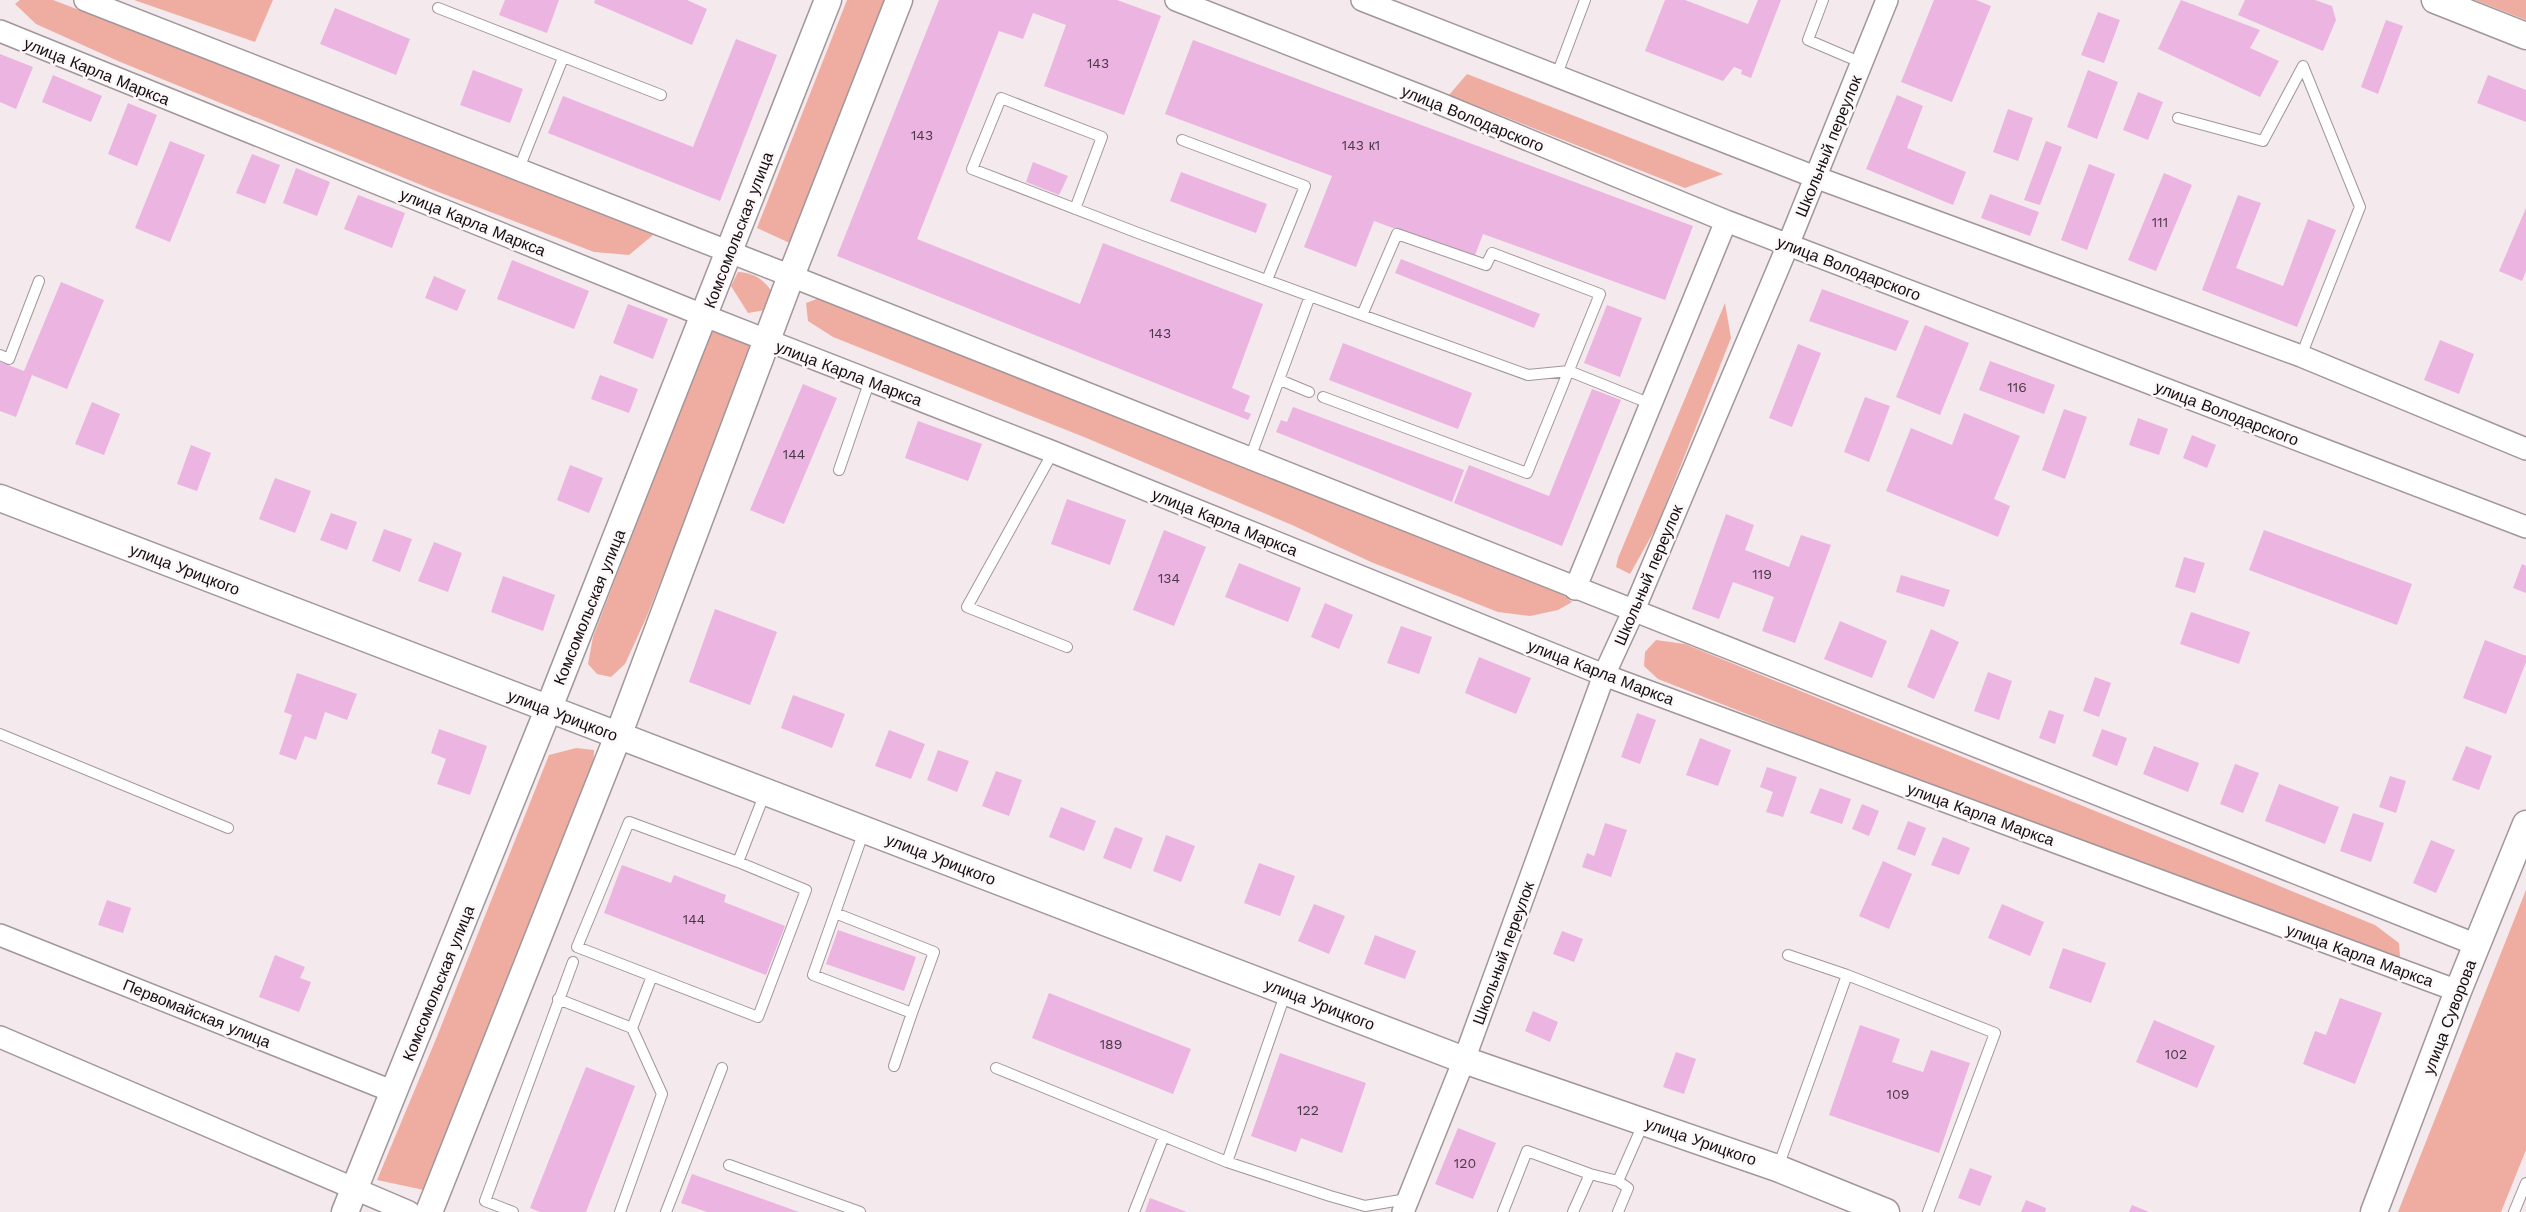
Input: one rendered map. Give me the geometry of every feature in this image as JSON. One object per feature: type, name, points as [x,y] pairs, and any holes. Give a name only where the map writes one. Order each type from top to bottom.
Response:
[{"type":"street","points":[[85,0],[518,171],[791,276],[1575,589],[2477,945]]},
{"type":"street","name":"Комсомольская улица","points":[[350,1201],[548,710],[828,0]]},
{"type":"street","points":[[429,1212],[618,736],[766,341],[899,0]]},
{"type":"street","name":"улица Володарского","points":[[1176,0],[1436,102],[1726,221],[2526,527]]},
{"type":"street","points":[[1362,0],[1815,177],[2301,356],[2526,449]]},
{"type":"street","name":"Школьный переулок","points":[[1406,1205],[1464,1060],[1604,675],[1633,612],[1788,245],[1887,0]]},
{"type":"street","points":[[2435,0],[2526,36]]},
{"type":"street","name":"улица Карла Маркса","points":[[0,31],[766,341],[1054,452],[1604,675],[2458,991]]},
{"type":"street","points":[[1575,589],[1726,221]]},
{"type":"street","name":"улица Урицкого","points":[[0,498],[548,710],[1464,1060],[1777,1168],[1886,1212]]},
{"type":"street","name":"улица Суворова","points":[[2374,1212],[2458,991],[2526,824]]},
{"type":"street","name":"Первомайская улица","points":[[0,935],[394,1092]]},
{"type":"street","points":[[0,1037],[350,1201],[409,1212]]},
{"type":"lane","points":[[1556,77],[1585,0]]},
{"type":"lane","points":[[1823,0],[1808,40],[1862,63]]},
{"type":"lane","points":[[438,8],[661,95]]},
{"type":"lane","points":[[518,171],[563,58]]},
{"type":"lane","points":[[2178,118],[2263,141],[2303,66],[2360,207],[2301,356]]},
{"type":"lane","points":[[1075,209],[1102,137],[1001,98],[972,169],[1075,209],[1266,280],[1528,375],[1569,371],[1651,404]]},
{"type":"lane","points":[[1182,140],[1306,186],[1266,280]]},
{"type":"lane","points":[[1323,397],[1527,474],[1600,294],[1492,253],[1486,266],[1397,234],[1362,315]]},
{"type":"lane","points":[[0,356],[9,359],[39,281]]},
{"type":"lane","points":[[1250,458],[1310,296]]},
{"type":"lane","points":[[840,470],[870,380]]},
{"type":"lane","points":[[1280,380],[1310,392]]},
{"type":"lane","points":[[1054,452],[967,607],[1067,646]]},
{"type":"lane","points":[[0,734],[228,828]]},
{"type":"lane","points":[[738,862],[765,792]]},
{"type":"lane","points":[[629,822],[738,862],[806,890],[758,1018],[577,947],[629,822]]},
{"type":"lane","points":[[864,830],[813,974],[912,1013]]},
{"type":"lane","points":[[835,913],[934,952],[894,1066]]},
{"type":"lane","points":[[1788,955],[1996,1033],[1928,1212]]},
{"type":"lane","points":[[513,1212],[485,1201],[573,962]]},
{"type":"lane","points":[[632,1028],[652,976]]},
{"type":"lane","points":[[1777,1168],[1847,976]]},
{"type":"lane","points":[[1227,1162],[1287,991]]},
{"type":"lane","points":[[558,999],[632,1028],[662,1094],[620,1212]]},
{"type":"lane","points":[[666,1212],[722,1068]]},
{"type":"lane","points":[[996,1068],[1227,1162],[1365,1206],[1406,1205]]},
{"type":"lane","points":[[1618,1181],[1645,1121]]},
{"type":"lane","points":[[1134,1212],[1164,1136]]},
{"type":"lane","points":[[1503,1212],[1527,1151],[1590,1174],[1618,1181],[1628,1188],[1618,1212]]},
{"type":"lane","points":[[729,1164],[860,1212]]},
{"type":"lane","points":[[1573,1212],[1590,1174]]},
{"type":"lane","points":[[2514,1212],[2526,1182]]},
{"type":"shaded area","points":[[20,0],[53,0],[659,230],[629,255],[594,252],[436,191],[118,61],[36,24],[15,4]]},
{"type":"shaded area","points":[[134,0],[273,0],[255,42]]},
{"type":"shaded area","points":[[847,0],[888,0],[794,245],[757,228]]},
{"type":"shaded area","points":[[2475,0],[2526,0],[2526,20]]},
{"type":"shaded area","points":[[1467,74],[1723,174],[1685,188],[1449,95]]},
{"type":"shaded area","points":[[738,272],[759,278],[771,290],[774,295],[765,310],[748,313],[731,286]]},
{"type":"shaded area","points":[[828,295],[1556,589],[1572,602],[1558,610],[1530,616],[1498,612],[1371,562],[1292,525],[1084,437],[833,337],[808,321],[806,303]]},
{"type":"shaded area","points":[[1725,303],[1731,338],[1657,526],[1630,574],[1616,567],[1618,558]]},
{"type":"shaded area","points":[[711,331],[754,346],[647,616],[625,664],[611,677],[597,674],[588,664],[593,637]]},
{"type":"shaded area","points":[[1656,640],[1685,644],[2375,925],[2399,943],[2400,956],[2392,961],[1937,789],[1658,679],[1644,666],[1645,652]]},
{"type":"shaded area","points":[[576,748],[594,750],[593,773],[424,1190],[377,1180],[436,1039],[549,755]]},
{"type":"shaded area","points":[[2526,890],[2526,1150],[2501,1212],[2398,1212]]},
{"type":"building","points":[[505,0],[559,0],[547,33],[499,15]]},
{"type":"building","points":[[595,0],[687,0],[707,9],[692,45],[594,3]]},
{"type":"building","points":[[939,0],[1117,0],[1161,16],[1124,115],[1044,86],[1066,25],[1033,13],[1023,39],[999,31],[917,239],[1080,304],[1103,243],[1263,304],[1232,388],[1250,396],[1244,411],[1251,414],[1248,420],[837,256]]},
{"type":"building","points":[[1665,0],[1685,0],[1748,24],[1758,0],[1781,0],[1751,78],[1741,74],[1742,70],[1734,67],[1723,81],[1645,51]]},
{"type":"building","points":[[1934,0],[1976,0],[1991,6],[1952,102],[1901,82]]},
{"type":"building","points":[[2181,0],[2260,30],[2250,48],[2279,61],[2260,97],[2158,49]]},
{"type":"building","points":[[2245,0],[2315,0],[2332,6],[2336,20],[2323,51],[2238,15]]},
{"type":"building","points":[[335,8],[410,39],[396,75],[320,44]]},
{"type":"building","points":[[2098,12],[2120,20],[2104,63],[2081,55]]},
{"type":"building","points":[[2386,20],[2403,26],[2378,94],[2361,87]]},
{"type":"building","points":[[736,39],[777,55],[720,201],[548,133],[563,96],[693,147]]},
{"type":"building","points":[[1193,40],[1693,226],[1665,300],[1483,234],[1474,258],[1374,221],[1356,267],[1304,247],[1332,176],[1165,114]]},
{"type":"building","points":[[0,54],[33,67],[16,109],[0,102]]},
{"type":"building","points":[[473,70],[523,89],[510,123],[460,105]]},
{"type":"building","points":[[2088,70],[2118,82],[2097,139],[2067,127]]},
{"type":"building","points":[[53,75],[102,96],[91,122],[42,102]]},
{"type":"building","points":[[2488,75],[2526,90],[2526,122],[2477,103]]},
{"type":"building","points":[[2138,92],[2163,102],[2148,140],[2123,130]]},
{"type":"building","points":[[1897,95],[1923,106],[1907,148],[1966,172],[1953,205],[1866,169]]},
{"type":"building","points":[[128,103],[157,115],[137,166],[108,154]]},
{"type":"building","points":[[2008,109],[2033,118],[2018,161],[1993,152]]},
{"type":"building","points":[[170,141],[205,155],[170,242],[135,228]]},
{"type":"building","points":[[2046,141],[2062,147],[2040,205],[2024,200]]},
{"type":"building","points":[[252,154],[280,165],[265,204],[236,193]]},
{"type":"building","points":[[1033,162],[1068,176],[1059,195],[1026,182]]},
{"type":"building","points":[[2089,164],[2115,174],[2087,250],[2061,240]]},
{"type":"building","points":[[296,168],[330,182],[317,216],[283,203]]},
{"type":"building","points":[[1181,172],[1267,204],[1256,233],[1170,201]]},
{"type":"building","points":[[2164,173],[2192,185],[2156,271],[2128,260]]},
{"type":"building","points":[[1990,194],[2039,212],[2030,236],[1981,218]]},
{"type":"building","points":[[358,195],[405,213],[392,248],[344,229]]},
{"type":"building","points":[[2238,195],[2261,203],[2236,268],[2283,286],[2308,219],[2336,230],[2297,327],[2202,290]]},
{"type":"building","points":[[2526,208],[2526,271],[2522,281],[2499,271]]},
{"type":"building","points":[[1401,259],[1540,314],[1534,328],[1395,273]]},
{"type":"building","points":[[512,260],[589,291],[574,329],[497,299]]},
{"type":"building","points":[[434,276],[466,290],[457,311],[425,298]]},
{"type":"building","points":[[61,282],[104,300],[67,389],[32,375],[16,417],[0,411],[0,362],[24,371]]},
{"type":"building","points":[[1822,289],[1909,321],[1896,351],[1809,321]]},
{"type":"building","points":[[628,304],[668,319],[653,359],[613,343]]},
{"type":"building","points":[[1607,305],[1642,318],[1620,377],[1584,363]]},
{"type":"building","points":[[1925,325],[1969,343],[1940,415],[1896,397]]},
{"type":"building","points":[[2440,340],[2474,354],[2459,394],[2424,380]]},
{"type":"building","points":[[1343,343],[1472,393],[1458,429],[1329,380]]},
{"type":"building","points":[[1798,344],[1821,353],[1792,427],[1769,418]]},
{"type":"building","points":[[1990,361],[2055,385],[2044,414],[1979,390]]},
{"type":"building","points":[[600,375],[638,389],[629,413],[591,399]]},
{"type":"building","points":[[803,384],[837,398],[784,524],[750,510]]},
{"type":"building","points":[[1592,389],[1621,400],[1562,546],[1454,503],[1469,465],[1549,496]]},
{"type":"building","points":[[1865,397],[1890,406],[1869,462],[1844,452]]},
{"type":"building","points":[[92,402],[120,414],[104,455],[75,444]]},
{"type":"building","points":[[1293,407],[1464,470],[1452,502],[1276,432],[1281,420],[1287,422]]},
{"type":"building","points":[[2064,409],[2087,417],[2065,479],[2042,470]]},
{"type":"building","points":[[1964,413],[2020,436],[1994,499],[2010,506],[1998,537],[1886,491],[1911,428],[1952,445]]},
{"type":"building","points":[[2138,418],[2168,429],[2159,455],[2129,445]]},
{"type":"building","points":[[918,421],[982,444],[968,481],[905,458]]},
{"type":"building","points":[[2192,435],[2216,445],[2207,468],[2183,458]]},
{"type":"building","points":[[191,445],[211,453],[197,491],[177,484]]},
{"type":"building","points":[[570,465],[603,478],[589,513],[557,500]]},
{"type":"building","points":[[275,478],[311,491],[295,533],[259,519]]},
{"type":"building","points":[[1067,499],[1126,520],[1110,565],[1051,544]]},
{"type":"building","points":[[331,513],[357,522],[347,550],[320,540]]},
{"type":"building","points":[[1726,514],[1754,525],[1745,550],[1789,567],[1801,535],[1831,545],[1795,643],[1762,631],[1774,597],[1733,582],[1719,619],[1692,609]]},
{"type":"building","points":[[384,529],[412,539],[400,572],[372,561]]},
{"type":"building","points":[[1164,530],[1206,547],[1174,626],[1133,610]]},
{"type":"building","points":[[2264,530],[2412,584],[2397,625],[2249,570]]},
{"type":"building","points":[[434,542],[462,553],[448,592],[418,581]]},
{"type":"building","points":[[2184,557],[2205,563],[2195,593],[2175,587]]},
{"type":"building","points":[[1239,563],[1301,588],[1288,622],[1225,597]]},
{"type":"building","points":[[2522,564],[2526,566],[2526,593],[2513,588]]},
{"type":"building","points":[[1901,575],[1950,590],[1944,607],[1896,592]]},
{"type":"building","points":[[503,576],[555,595],[543,631],[491,612]]},
{"type":"building","points":[[1325,603],[1353,615],[1339,649],[1311,637]]},
{"type":"building","points":[[715,609],[777,632],[750,705],[689,682]]},
{"type":"building","points":[[2191,612],[2250,632],[2239,664],[2180,644]]},
{"type":"building","points":[[1840,621],[1887,641],[1872,678],[1824,659]]},
{"type":"building","points":[[1401,626],[1432,637],[1419,674],[1387,663]]},
{"type":"building","points":[[1931,629],[1959,642],[1934,699],[1907,687]]},
{"type":"building","points":[[2485,640],[2526,656],[2526,662],[2506,714],[2463,698]]},
{"type":"building","points":[[1479,657],[1531,678],[1516,714],[1465,693]]},
{"type":"building","points":[[1988,672],[2012,681],[1999,720],[1974,711]]},
{"type":"building","points":[[297,673],[357,694],[347,720],[325,712],[316,740],[305,736],[296,760],[279,754],[292,715],[284,712]]},
{"type":"building","points":[[2095,677],[2111,683],[2099,717],[2083,711]]},
{"type":"building","points":[[793,695],[845,714],[832,748],[781,728]]},
{"type":"building","points":[[2049,710],[2064,715],[2055,744],[2039,738]]},
{"type":"building","points":[[1637,713],[1656,720],[1640,764],[1621,757]]},
{"type":"building","points":[[439,729],[487,746],[470,795],[437,784],[446,759],[431,753]]},
{"type":"building","points":[[2102,729],[2127,738],[2117,766],[2092,756]]},
{"type":"building","points":[[889,730],[925,744],[911,779],[875,766]]},
{"type":"building","points":[[1700,738],[1731,750],[1718,786],[1686,775]]},
{"type":"building","points":[[2154,746],[2199,763],[2188,792],[2143,774]]},
{"type":"building","points":[[2466,746],[2492,756],[2479,790],[2452,780]]},
{"type":"building","points":[[938,750],[969,761],[957,792],[927,780]]},
{"type":"building","points":[[2235,764],[2259,773],[2243,813],[2220,804]]},
{"type":"building","points":[[1767,767],[1797,777],[1783,817],[1766,812],[1773,792],[1760,787]]},
{"type":"building","points":[[996,771],[1022,780],[1009,816],[982,806]]},
{"type":"building","points":[[2390,776],[2406,781],[2396,813],[2379,807]]},
{"type":"building","points":[[2279,784],[2339,807],[2325,844],[2265,821]]},
{"type":"building","points":[[1820,788],[1851,799],[1842,824],[1810,813]]},
{"type":"building","points":[[1862,804],[1879,811],[1869,836],[1852,829]]},
{"type":"building","points":[[1061,807],[1096,821],[1084,851],[1049,837]]},
{"type":"building","points":[[2353,813],[2384,823],[2371,862],[2340,851]]},
{"type":"building","points":[[1908,821],[1926,828],[1915,856],[1897,849]]},
{"type":"building","points":[[1605,823],[1627,830],[1611,877],[1582,867],[1587,853],[1594,856]]},
{"type":"building","points":[[1115,827],[1143,838],[1131,869],[1103,858]]},
{"type":"building","points":[[1166,835],[1195,846],[1181,882],[1153,871]]},
{"type":"building","points":[[1943,837],[1970,848],[1959,875],[1931,865]]},
{"type":"building","points":[[2431,840],[2455,850],[2436,893],[2413,883]]},
{"type":"building","points":[[1883,861],[1912,874],[1889,929],[1859,916]]},
{"type":"building","points":[[1259,863],[1295,876],[1280,916],[1244,903]]},
{"type":"building","points":[[622,865],[671,883],[674,875],[726,895],[724,902],[785,926],[766,975],[604,913]]},
{"type":"building","points":[[107,900],[131,908],[123,933],[98,925]]},
{"type":"building","points":[[1314,904],[1345,916],[1329,954],[1298,941]]},
{"type":"building","points":[[2002,904],[2044,922],[2030,956],[1988,938]]},
{"type":"building","points":[[838,930],[916,957],[904,991],[826,964]]},
{"type":"building","points":[[1562,931],[1583,939],[1574,962],[1553,954]]},
{"type":"building","points":[[1375,935],[1416,951],[1405,979],[1364,964]]},
{"type":"building","points":[[2063,948],[2106,963],[2091,1003],[2049,988]]},
{"type":"building","points":[[275,955],[305,967],[300,978],[311,982],[299,1012],[259,997]]},
{"type":"building","points":[[1049,993],[1191,1049],[1173,1094],[1032,1038]]},
{"type":"building","points":[[2340,998],[2382,1013],[2355,1084],[2303,1064],[2315,1031],[2326,1035]]},
{"type":"building","points":[[1533,1011],[1558,1022],[1550,1042],[1525,1031]]},
{"type":"building","points":[[2154,1020],[2215,1046],[2197,1088],[2136,1062]]},
{"type":"building","points":[[1860,1025],[1900,1039],[1892,1062],[1923,1072],[1931,1050],[1970,1063],[1939,1153],[1829,1115]]},
{"type":"building","points":[[1676,1052],[1696,1059],[1684,1094],[1663,1087]]},
{"type":"building","points":[[1280,1053],[1366,1083],[1342,1153],[1301,1138],[1296,1152],[1251,1136]]},
{"type":"building","points":[[586,1067],[635,1086],[586,1212],[540,1212],[530,1208]]},
{"type":"building","points":[[1458,1128],[1496,1143],[1473,1199],[1435,1184]]},
{"type":"building","points":[[1970,1168],[1992,1176],[1980,1206],[1958,1198]]},
{"type":"building","points":[[692,1174],[799,1212],[707,1212],[681,1203]]},
{"type":"building","points":[[1150,1198],[1187,1212],[1145,1212]]},
{"type":"building","points":[[2026,1200],[2046,1208],[2045,1212],[2021,1212]]},
{"type":"building","points":[[2132,1205],[2149,1212],[2129,1212]]}]
